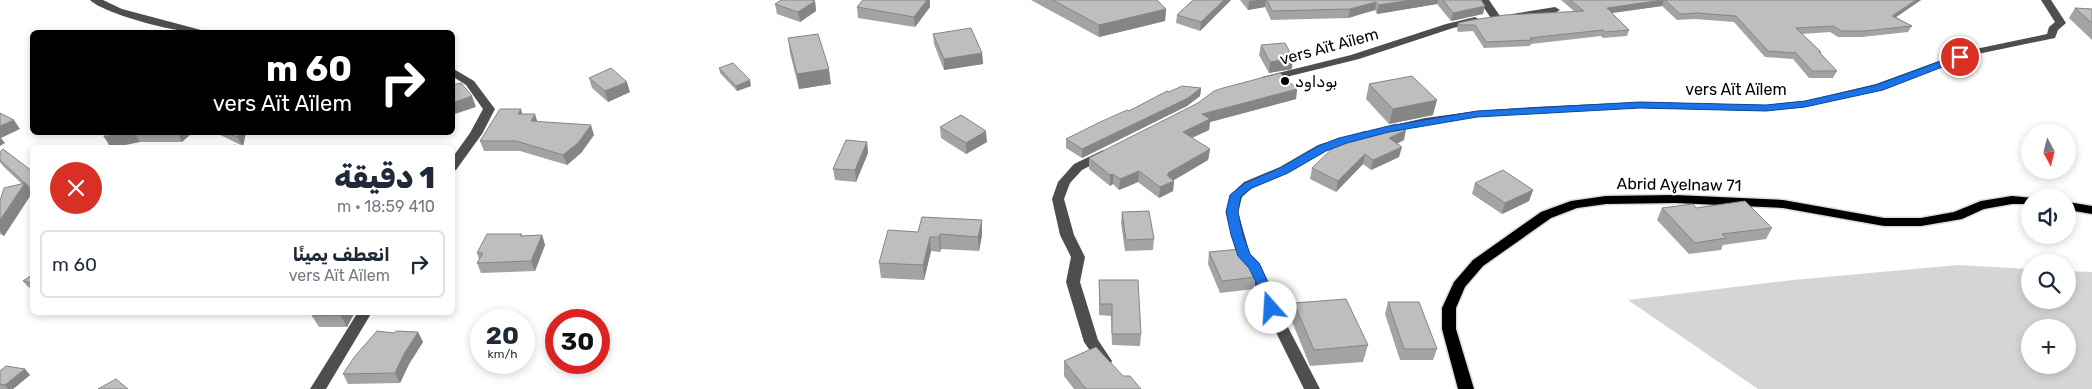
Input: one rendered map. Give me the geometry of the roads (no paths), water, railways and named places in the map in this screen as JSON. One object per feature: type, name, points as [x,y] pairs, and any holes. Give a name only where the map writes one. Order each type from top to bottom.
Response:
[{"type":"main road","name":"Abrid Aɣelnaw 71","points":[[1466,389],[1449,329],[1449,308],[1460,285],[1478,263],[1546,215],[1575,204],[1606,200],[1675,199],[1783,204],[1884,222],[1921,222],[1957,216],[1981,205],[2021,200]]},
{"type":"main road","points":[[2076,207],[2092,210]]},
{"type":"street","points":[[95,0],[118,11],[189,30]]},
{"type":"street","points":[[1484,0],[1496,18]]},
{"type":"street","name":"vers Aït Aïlem","points":[[1312,389],[1271,308],[1254,266],[1244,256],[1237,235],[1232,212],[1236,195],[1248,185],[1284,170],[1322,148],[1343,140],[1425,121],[1524,110],[1640,105],[1766,108],[1805,104],[1842,97],[1912,76],[1948,60],[1970,53],[2051,36],[2053,29],[2061,23],[2046,0]]},
{"type":"street","name":"vers Aït Aïlem","points":[[1252,82],[1301,72],[1383,49],[1470,21],[1555,10]]},
{"type":"street","points":[[455,73],[470,83],[488,109],[476,134],[455,163]]},
{"type":"street","points":[[1112,148],[1078,167],[1064,182],[1058,199],[1067,235],[1078,257],[1074,282],[1092,342],[1112,369]]},
{"type":"street","points":[[318,389],[363,315]]},
{"type":"place","name":"بوداود","points":[[1285,81]]}]
